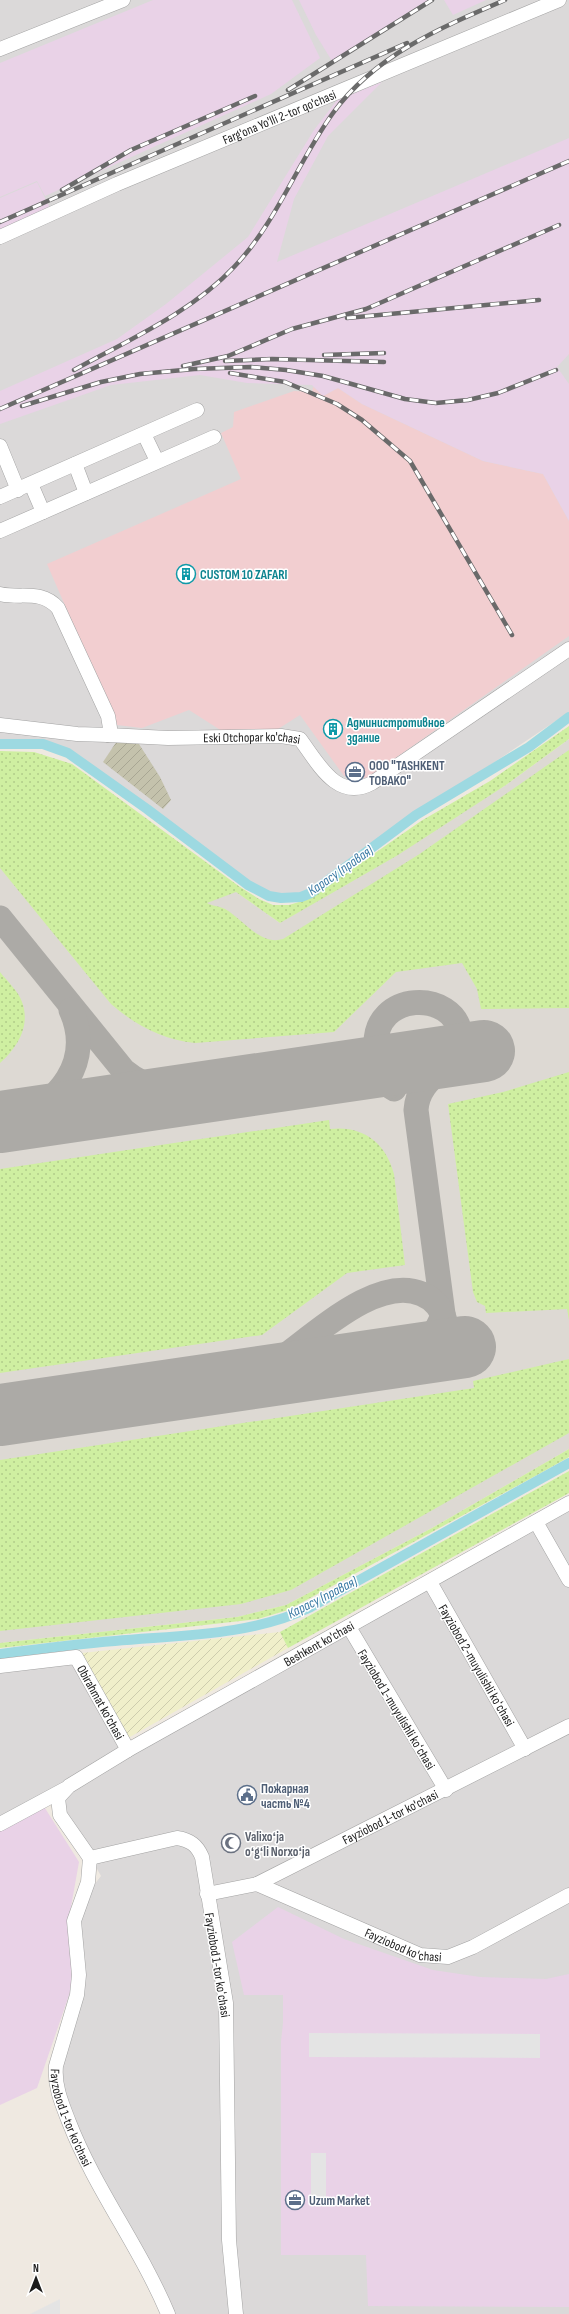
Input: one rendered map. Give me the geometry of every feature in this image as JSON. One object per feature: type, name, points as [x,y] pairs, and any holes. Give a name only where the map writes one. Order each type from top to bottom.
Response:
[{"type":"street","points":[[0,49],[123,0]]},
{"type":"street","name":"Farg'ona Yo'lli 2-tor qo'chasi","points":[[0,238],[124,181],[559,0]]},
{"type":"street","points":[[0,497],[197,410]]},
{"type":"street","points":[[144,434],[157,461]]},
{"type":"street","points":[[0,531],[214,436]]},
{"type":"street","points":[[0,446],[18,490]]},
{"type":"street","points":[[75,464],[86,493]]},
{"type":"street","points":[[31,484],[43,512]]},
{"type":"street","points":[[0,594],[38,595],[50,601],[58,608],[108,716],[110,728],[108,735]]},
{"type":"street","name":"Eski Otchopar ko'chasi","points":[[0,725],[77,734],[168,738],[282,736],[300,739],[334,782],[346,788],[359,788],[372,784],[569,649]]},
{"type":"street","name":"Beshkent ko'chasi","points":[[0,1824],[69,1787],[128,1750],[569,1503]]},
{"type":"street","points":[[536,1522],[569,1580]]},
{"type":"street","name":"Fayziobod 2-muyulishli koʻchasi","points":[[430,1582],[525,1749]]},
{"type":"street","name":"Fayziobod 1-muyulishli koʻchasi","points":[[349,1627],[446,1790]]},
{"type":"street","name":"Obirahmat ko'chasi","points":[[0,1666],[76,1657],[128,1750]]},
{"type":"street","name":"Fayziobod 1-tor ko'chasi","points":[[207,1894],[257,1884],[446,1790],[569,1726]]},
{"type":"street","name":"Beshkent ko'chasi","points":[[60,1815],[58,1798],[69,1787]]},
{"type":"street","points":[[42,1801],[51,1804],[90,1858]]},
{"type":"street","name":"Fayziobod 1-tor koʻchasi","points":[[90,1858],[172,1838],[187,1840],[195,1845],[202,1857],[226,2003],[229,2240],[236,2314]]},
{"type":"street","name":"Fayzobod 1-tor ko'chasi","points":[[90,1858],[88,1882],[74,1921],[78,1985],[58,2058],[56,2080],[64,2108],[88,2165],[144,2265],[168,2314]]},
{"type":"street","name":"Fayziobod ko'chasi","points":[[257,1884],[420,1955],[448,1957],[473,1947],[569,1895]]},
{"type":"shaded area","points":[[0,0],[569,0],[569,149],[0,402]]},
{"type":"shaded area","points":[[153,0],[292,0],[320,58],[271,94],[45,196],[37,181],[0,197],[0,63]]},
{"type":"shaded area","points":[[299,0],[428,0],[332,61],[316,35]]},
{"type":"shaded area","points":[[444,0],[486,0],[453,15]]},
{"type":"shaded area","points":[[382,82],[328,136],[294,199],[277,262],[569,138],[569,354],[557,367],[569,384],[569,521],[543,474],[483,461],[362,404],[338,388],[323,396],[312,385],[247,383],[200,375],[111,385],[0,424],[0,391],[117,339],[166,304],[248,237],[314,130],[337,100]]},
{"type":"shaded area","points":[[569,172],[569,712],[416,815],[311,893],[292,898],[269,896],[248,885],[147,809],[68,753],[43,744],[0,744],[0,416]]},
{"type":"shaded area","points":[[37,182],[50,208],[0,230],[0,198]]},
{"type":"shaded area","points":[[313,387],[325,395],[338,388],[362,404],[483,461],[543,474],[569,521],[569,636],[367,778],[344,776],[300,715],[278,729],[225,733],[189,710],[142,728],[117,725],[47,564],[241,479],[221,433],[233,427],[234,412],[294,391],[312,392]]},
{"type":"shaded area","points":[[569,739],[569,1449],[432,1528],[286,1605],[237,1617],[0,1643],[0,767],[85,784],[280,923],[506,785]]},
{"type":"shaded area","points":[[117,741],[139,744],[160,777],[171,800],[163,809],[103,762]]},
{"type":"shaded area","points":[[569,1503],[569,2314],[168,2314],[57,2088],[70,2018],[79,1904],[101,1876],[58,1799],[0,1828],[0,1666],[76,1657],[128,1750]]},
{"type":"shaded area","points":[[38,1797],[79,1862],[69,1918],[76,1975],[37,2088],[0,2105],[0,1819]]},
{"type":"shaded area","points":[[278,1907],[344,1939],[433,1970],[480,1977],[546,1979],[569,1974],[569,2307],[368,2306],[366,2255],[281,2255],[281,2041],[283,2023],[283,1995],[244,1995],[232,1942]]},
{"type":"shaded area","points":[[309,2033],[540,2034],[540,2058],[309,2057]]},
{"type":"shaded area","points":[[311,2153],[326,2153],[326,2204],[311,2204]]},
{"type":"shaded area","points":[[60,2299],[60,2314],[30,2314]]},
{"type":"green space","points":[[569,726],[569,739],[506,785],[398,855],[280,923],[236,892],[207,903],[232,913],[252,930],[267,939],[283,939],[418,855],[569,750],[569,1008],[481,1009],[477,989],[462,963],[396,972],[334,1032],[195,1043],[172,1039],[140,1025],[120,1012],[111,1004],[0,868],[0,751],[34,752],[72,764],[240,887],[259,899],[273,905],[289,905],[309,899],[421,821],[490,781]]},
{"type":"green space","points":[[0,972],[16,990],[22,1002],[25,1020],[21,1036],[17,1043],[12,1051],[0,1063]]},
{"type":"green space","points":[[569,1072],[569,1320],[567,1309],[486,1313],[485,1306],[477,1302],[473,1292],[448,1104],[503,1092]]},
{"type":"green space","points":[[329,1120],[330,1129],[353,1130],[363,1133],[379,1145],[385,1153],[394,1174],[405,1265],[347,1273],[262,1335],[0,1373],[0,1169]]},
{"type":"green space","points":[[569,1359],[569,1433],[291,1590],[241,1604],[0,1631],[0,1460],[474,1388],[473,1381]]},
{"type":"green space","points":[[569,1449],[569,1457],[288,1610],[258,1619],[0,1648],[0,1643],[237,1617],[286,1605],[432,1528]]},
{"type":"green space","points":[[569,1471],[569,1493],[288,1648],[280,1632]]},
{"type":"green space","points":[[280,1632],[288,1648],[128,1738],[82,1653]]},
{"type":"waterway","name":"Карасу (правая)","points":[[0,744],[43,744],[68,753],[147,809],[248,885],[269,896],[281,898],[301,897],[311,893],[416,815],[529,747],[569,717]]},
{"type":"waterway","name":"Карасу (правая)","points":[[0,1654],[43,1648],[215,1633],[264,1624],[288,1617],[311,1607],[569,1463]]},
{"type":"taxiway","points":[[0,918],[124,1071],[151,1087],[181,1092],[203,1092]]},
{"type":"taxiway","points":[[390,1086],[380,1067],[376,1047],[379,1028],[387,1015],[400,1006],[415,1003],[430,1004],[444,1009],[455,1020],[460,1034],[459,1045],[455,1054],[424,1087],[419,1097],[416,1110],[443,1314],[437,1328],[428,1340],[418,1349],[405,1356]]},
{"type":"taxiway","points":[[11,1120],[44,1104],[68,1079],[75,1064],[78,1047],[77,1029],[71,1010]]},
{"type":"taxiway","points":[[329,1074],[347,1073],[363,1075],[379,1080],[394,1089]]},
{"type":"taxiway","points":[[240,1380],[250,1378],[258,1374],[277,1362],[338,1317],[360,1303],[381,1294],[402,1290],[422,1294],[437,1305],[442,1312],[445,1321]]},
{"type":"taxiway","points":[[371,1361],[405,1369],[423,1366]]},
{"type":"runway","points":[[0,1122],[484,1051]]},
{"type":"runway","points":[[0,1415],[465,1347]]},
{"type":"railway","points":[[288,90],[432,0]]},
{"type":"railway","points":[[74,370],[179,312],[217,283],[234,267],[263,231],[308,152],[333,113],[350,93],[369,75],[389,59],[434,32],[505,0]]},
{"type":"railway","points":[[0,222],[407,43]]},
{"type":"railway","points":[[62,190],[131,150],[255,96]]},
{"type":"railway","points":[[0,409],[569,161]]},
{"type":"railway","points":[[183,366],[228,356],[292,329],[366,309],[559,225]]},
{"type":"railway","points":[[347,318],[539,300]]},
{"type":"railway","points":[[324,355],[384,353]]},
{"type":"railway","points":[[225,361],[272,359],[384,362]]},
{"type":"railway","points":[[22,406],[101,382],[140,374],[194,369],[251,367],[286,370],[323,376],[405,399],[436,403],[468,400],[498,393],[556,370]]},
{"type":"railway","points":[[230,373],[285,382],[337,404],[362,420],[410,461],[512,635]]},
{"type":"place","name":"CUSTOM 10 ZAFARI","points":[[186,574]]},
{"type":"place","name":"Администротивное здание","points":[[333,729]]},
{"type":"place","name":"OOO \"TASHKENT TOBAKO\"","points":[[355,772]]},
{"type":"place","name":"Пожарная часть №4","points":[[247,1795]]},
{"type":"place","name":"Valixoʻja oʻgʻli Norxoʻja","points":[[231,1843]]},
{"type":"place","name":"Uzum Market","points":[[295,2200]]}]
